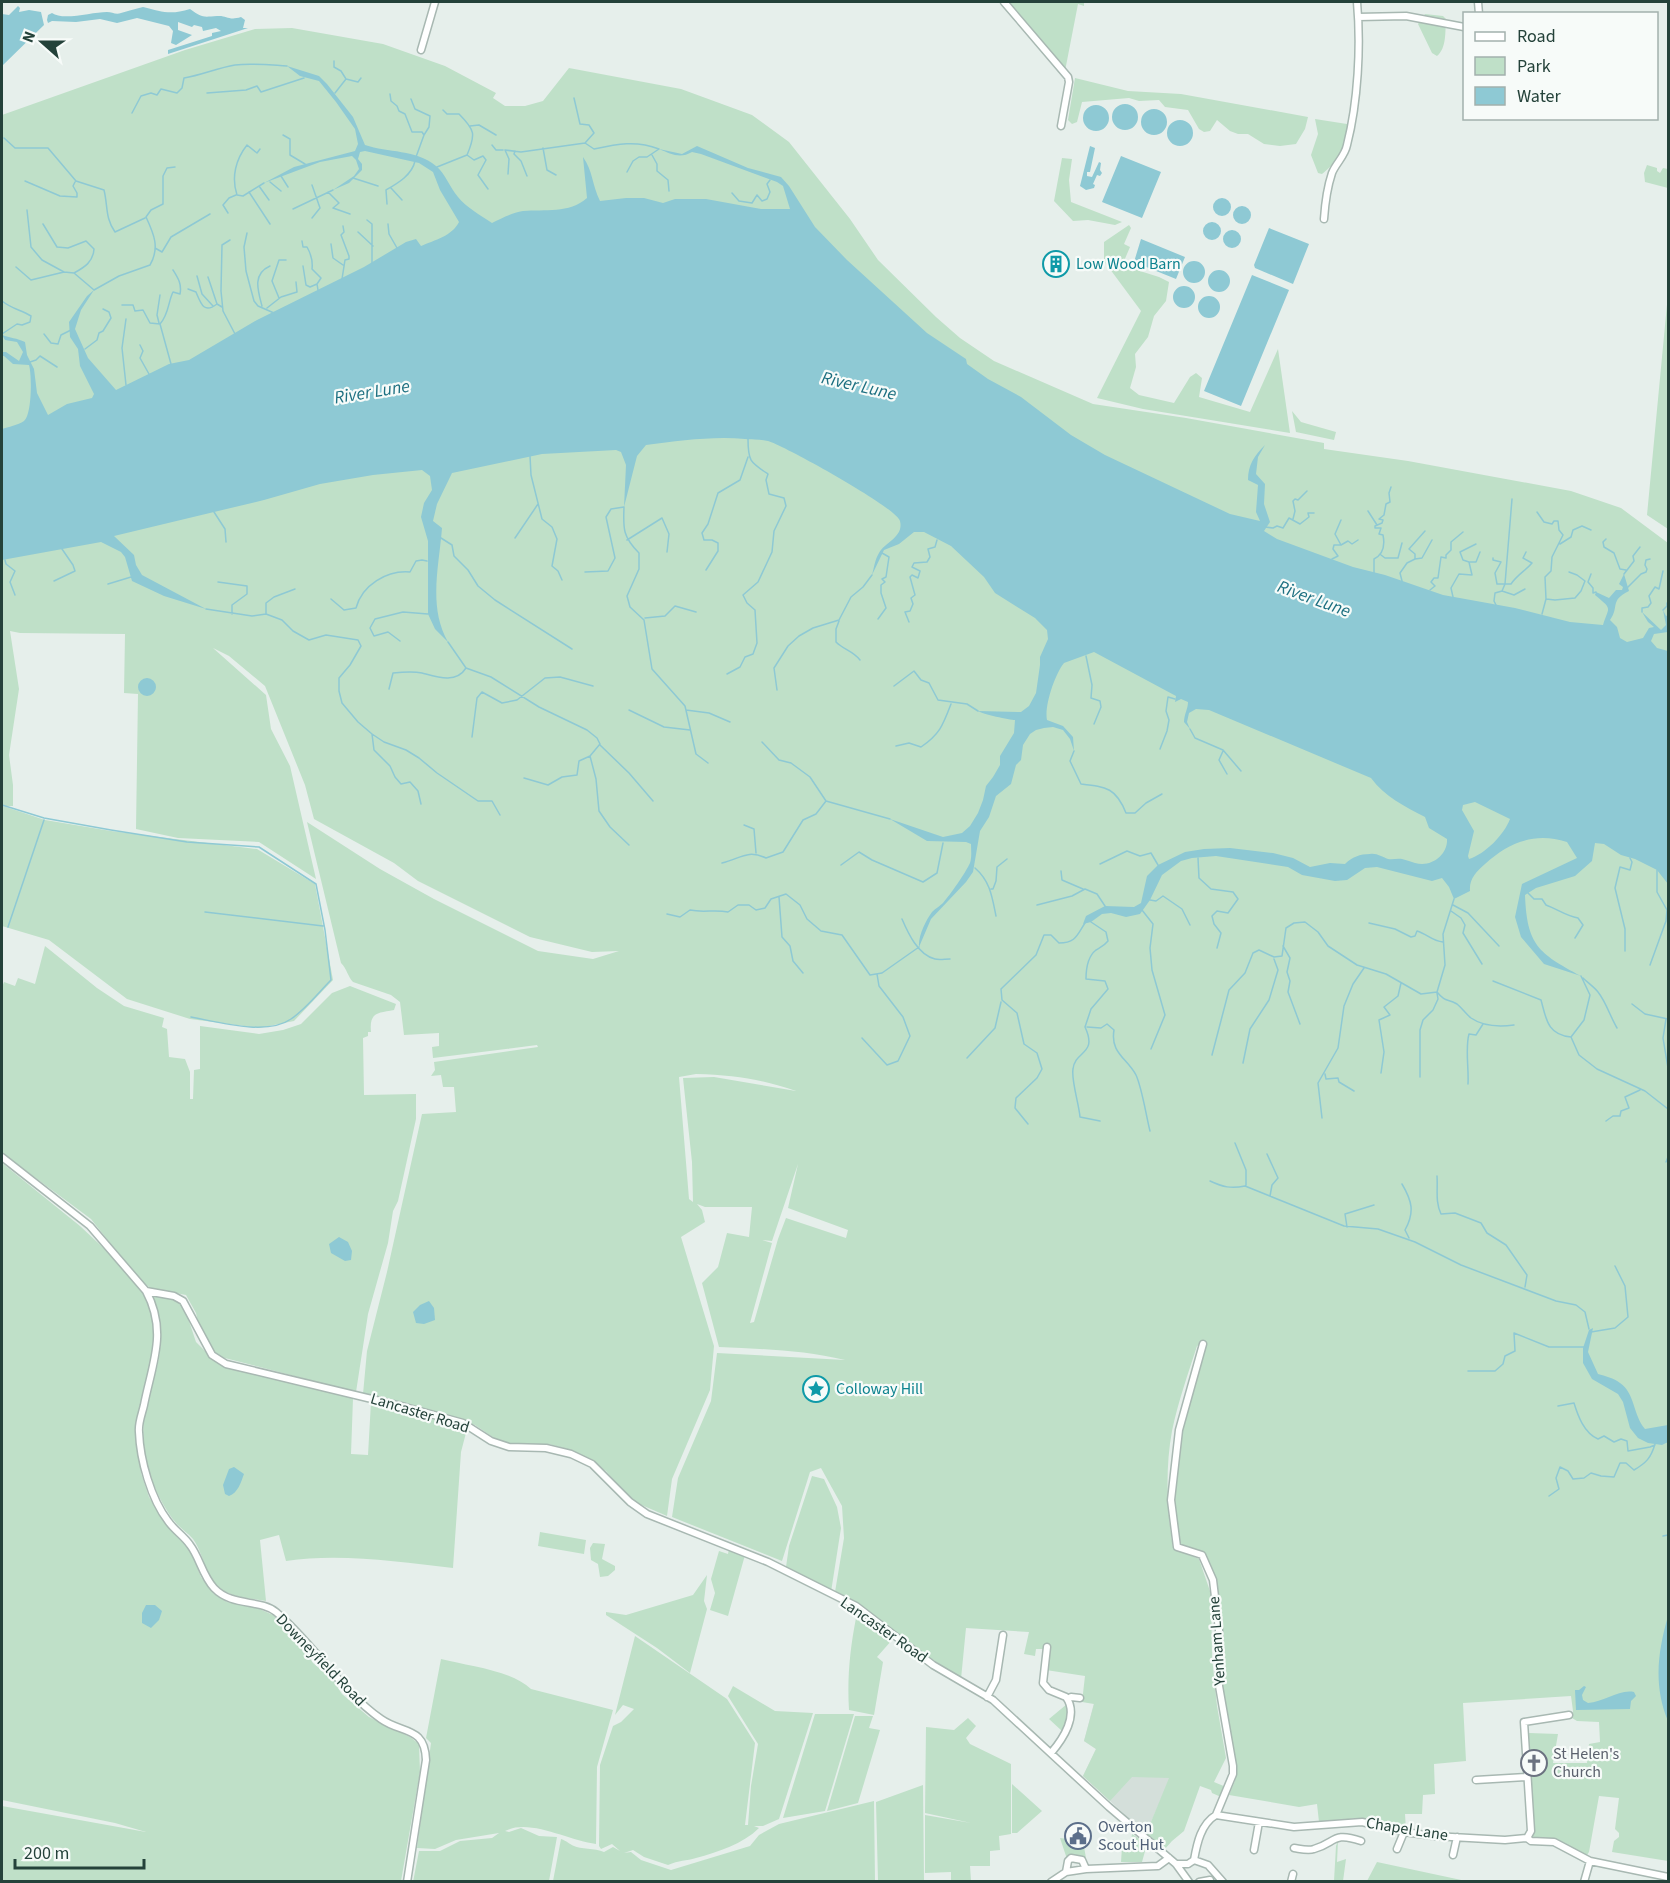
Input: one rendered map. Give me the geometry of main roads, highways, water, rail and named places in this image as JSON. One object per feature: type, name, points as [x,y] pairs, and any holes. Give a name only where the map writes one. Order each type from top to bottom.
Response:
[{"type":"water","points":[[18,6],[19,12],[29,10],[41,12],[44,25],[2,66],[2,14],[9,15]]},
{"type":"water","points":[[143,7],[166,12],[190,9],[205,17],[241,17],[245,20],[243,28],[248,28],[168,54],[168,50],[221,31],[216,28],[203,31],[202,27],[194,25],[192,27],[178,22],[178,30],[192,35],[176,45],[171,43],[173,31],[169,26],[137,18],[117,23],[100,19],[48,23],[47,20],[48,15],[52,13],[63,16],[107,12],[117,14]]},
{"type":"water","name":"River Lune","points":[[287,66],[319,76],[327,84],[353,117],[365,145],[411,154],[428,161],[439,169],[461,201],[492,223],[523,211],[565,209],[587,198],[583,157],[600,201],[644,198],[663,203],[675,199],[706,199],[761,209],[790,209],[783,186],[777,182],[701,154],[692,152],[683,155],[676,155],[659,149],[682,154],[697,146],[748,168],[781,177],[815,227],[847,260],[927,333],[966,359],[967,364],[988,379],[1021,397],[1071,435],[1105,455],[1230,514],[1260,521],[1256,512],[1258,485],[1248,480],[1248,475],[1252,461],[1265,445],[1258,457],[1256,474],[1265,484],[1264,504],[1270,522],[1264,531],[1277,539],[1353,567],[1385,575],[1443,595],[1515,608],[1570,622],[1603,625],[1608,608],[1595,595],[1596,592],[1609,598],[1616,590],[1622,590],[1623,587],[1619,584],[1624,574],[1629,591],[1617,601],[1610,620],[1617,627],[1620,638],[1627,642],[1643,638],[1649,628],[1654,627],[1642,612],[1661,630],[1666,625],[1663,610],[1666,616],[1668,615],[1668,632],[1654,634],[1651,641],[1657,648],[1668,651],[1668,884],[1657,870],[1621,855],[1604,844],[1595,843],[1592,861],[1575,876],[1536,888],[1525,895],[1529,926],[1538,946],[1554,961],[1581,976],[1544,964],[1521,937],[1515,917],[1522,884],[1577,858],[1567,842],[1555,839],[1523,841],[1503,850],[1476,873],[1472,879],[1470,891],[1454,899],[1442,878],[1432,881],[1377,867],[1365,868],[1347,880],[1335,881],[1302,875],[1288,867],[1216,856],[1192,858],[1181,861],[1162,875],[1150,900],[1140,914],[1126,917],[1111,913],[1102,914],[1091,922],[1083,924],[1086,916],[1105,906],[1134,907],[1141,903],[1147,876],[1158,865],[1185,852],[1230,848],[1273,853],[1293,858],[1310,867],[1330,863],[1345,864],[1356,856],[1373,854],[1388,859],[1427,864],[1442,855],[1447,845],[1447,839],[1429,828],[1425,817],[1389,796],[1371,778],[1209,710],[1196,709],[1189,713],[1187,722],[1190,729],[1184,722],[1188,702],[1181,699],[1175,702],[1176,696],[1094,652],[1064,663],[1057,675],[1049,699],[1047,720],[1063,726],[1073,737],[1074,751],[1070,739],[1063,730],[1053,727],[1044,728],[1030,734],[1023,745],[1021,760],[1016,765],[1011,784],[996,796],[989,817],[980,831],[973,872],[931,919],[919,947],[921,933],[930,915],[946,899],[970,863],[971,844],[927,841],[890,819],[943,837],[962,833],[970,826],[978,813],[986,786],[1000,765],[1000,756],[1014,733],[1015,720],[978,711],[1021,712],[1029,706],[1036,693],[1040,657],[1048,639],[1047,630],[1035,618],[995,593],[984,577],[951,546],[924,532],[914,532],[899,544],[884,550],[872,575],[879,553],[897,535],[900,521],[880,504],[839,478],[765,440],[708,439],[646,445],[637,456],[624,507],[626,465],[621,452],[616,450],[542,454],[452,473],[437,504],[433,521],[442,528],[436,586],[438,615],[448,642],[435,629],[428,614],[428,541],[421,517],[424,503],[432,490],[430,476],[422,470],[320,484],[264,500],[114,536],[134,555],[136,565],[142,575],[206,609],[164,596],[132,581],[125,557],[121,552],[101,542],[2,560],[2,429],[22,422],[27,417],[31,386],[29,365],[13,364],[2,356],[2,352],[6,352],[19,361],[23,352],[17,342],[5,340],[2,335],[25,342],[27,355],[34,369],[37,393],[48,415],[67,404],[92,398],[94,394],[80,366],[78,349],[70,337],[69,322],[87,296],[94,290],[81,310],[75,329],[88,358],[116,390],[169,364],[189,360],[257,320],[364,267],[406,242],[416,239],[421,246],[443,237],[456,227],[459,222],[440,190],[433,172],[419,163],[365,151],[360,152],[358,159],[362,164],[362,170],[349,183],[333,190],[354,176],[359,169],[352,156],[320,162],[264,183],[294,167],[355,151],[358,144],[355,129],[319,81],[300,76]],"holes":[[[1475,802],[1510,819],[1493,843],[1469,859],[1474,831],[1462,810],[1463,805]]]},
{"type":"water","points":[[1125,104],[1134,108],[1138,117],[1134,126],[1125,130],[1116,126],[1112,117],[1116,108]]},
{"type":"water","points":[[1096,105],[1105,109],[1109,118],[1105,127],[1096,131],[1087,127],[1083,118],[1087,109]]},
{"type":"water","points":[[1154,109],[1163,113],[1167,122],[1163,131],[1154,135],[1145,131],[1141,122],[1145,113]]},
{"type":"water","points":[[1180,120],[1189,124],[1193,133],[1189,142],[1180,146],[1171,142],[1167,133],[1171,124]]},
{"type":"water","points":[[1090,146],[1095,148],[1087,176],[1092,177],[1099,162],[1102,173],[1100,176],[1097,175],[1093,184],[1094,188],[1086,190],[1080,186]]},
{"type":"water","points":[[1121,156],[1161,172],[1142,218],[1102,202]]},
{"type":"water","points":[[1218,198],[1226,198],[1231,203],[1229,214],[1218,216],[1213,211],[1213,203]]},
{"type":"water","points":[[1238,206],[1246,206],[1251,211],[1249,222],[1238,224],[1233,219],[1233,211]]},
{"type":"water","points":[[1208,222],[1216,222],[1221,227],[1219,238],[1208,240],[1203,235],[1203,227]]},
{"type":"water","points":[[1269,228],[1309,244],[1293,284],[1255,268],[1254,265]]},
{"type":"water","points":[[1228,230],[1236,230],[1241,235],[1239,246],[1228,248],[1223,243],[1223,235]]},
{"type":"water","points":[[1141,239],[1185,257],[1176,279],[1134,262]]},
{"type":"water","points":[[1194,261],[1202,264],[1205,272],[1202,280],[1194,283],[1186,280],[1183,272],[1186,264]]},
{"type":"water","points":[[1219,270],[1227,273],[1230,281],[1227,289],[1219,292],[1211,289],[1208,281],[1211,273]]},
{"type":"water","points":[[1252,275],[1289,290],[1241,406],[1204,391]]},
{"type":"water","points":[[1184,286],[1192,289],[1195,297],[1192,305],[1184,308],[1176,305],[1173,297],[1176,289]]},
{"type":"water","points":[[1209,296],[1217,299],[1220,307],[1217,315],[1209,318],[1201,315],[1198,307],[1201,299]]},
{"type":"water","points":[[147,678],[153,681],[156,687],[153,693],[147,696],[141,693],[138,687],[141,681]]},
{"type":"water","points":[[339,1237],[348,1242],[352,1251],[351,1260],[345,1261],[331,1253],[329,1244]]},
{"type":"water","points":[[429,1301],[434,1308],[435,1320],[424,1324],[416,1323],[413,1312],[420,1305]]},
{"type":"water","points":[[1593,1328],[1588,1352],[1598,1374],[1609,1377],[1625,1387],[1645,1429],[1668,1425],[1668,1442],[1662,1445],[1648,1443],[1638,1438],[1630,1428],[1623,1402],[1618,1394],[1592,1379],[1583,1363],[1583,1348],[1589,1330]]},
{"type":"water","points":[[234,1467],[244,1474],[237,1490],[229,1496],[225,1494],[223,1485],[229,1469]]},
{"type":"water","points":[[146,1605],[155,1605],[162,1611],[159,1620],[151,1628],[142,1623],[142,1613]]},
{"type":"water","points":[[1668,1616],[1668,1721],[1660,1694],[1659,1668]]},
{"type":"water","points":[[1586,1687],[1582,1695],[1583,1700],[1588,1703],[1623,1692],[1634,1692],[1636,1696],[1631,1701],[1630,1709],[1576,1710],[1575,1690]]},
{"type":"waterway","points":[[334,61],[334,67],[341,71],[346,79]]},
{"type":"waterway","points":[[132,113],[141,96],[151,93],[157,95],[161,89],[177,93],[182,88],[184,78],[235,65],[287,66]]},
{"type":"waterway","points":[[207,93],[246,90],[257,86],[261,92],[304,78]]},
{"type":"waterway","points":[[335,93],[346,79],[358,82],[361,78]]},
{"type":"waterway","points":[[390,94],[391,101],[399,111],[405,114],[412,132],[422,132],[424,135],[416,157]]},
{"type":"waterway","points":[[574,98],[580,124],[589,125],[594,133],[585,143]]},
{"type":"waterway","points":[[411,99],[415,109],[430,116],[429,127],[424,135]]},
{"type":"waterway","points":[[437,167],[467,155],[473,137],[471,128],[459,114],[447,114],[443,110]]},
{"type":"waterway","points":[[470,126],[479,125],[496,135]]},
{"type":"waterway","points":[[283,135],[290,139],[290,155],[305,164]]},
{"type":"waterway","points":[[4,138],[15,148],[48,148],[76,181],[104,190],[108,217],[115,232],[145,218]]},
{"type":"waterway","points":[[508,174],[509,159],[505,150],[521,152],[585,143],[594,149],[619,144],[651,146],[659,149],[647,157],[639,157],[633,161],[627,172]]},
{"type":"waterway","points":[[260,149],[257,153],[247,145],[240,156],[234,182],[237,195],[243,196],[264,183]]},
{"type":"waterway","points":[[492,145],[496,150],[503,150]]},
{"type":"waterway","points":[[543,148],[547,170],[556,175]]},
{"type":"waterway","points":[[515,151],[514,154],[521,161],[527,176]]},
{"type":"waterway","points":[[467,155],[474,160],[483,156],[486,160],[478,175],[488,189]]},
{"type":"waterway","points":[[652,155],[657,164],[657,171],[668,180],[669,191]]},
{"type":"waterway","points":[[387,204],[386,190],[408,174],[415,161]]},
{"type":"waterway","points":[[43,224],[57,247],[68,248],[86,241],[94,249],[88,264],[74,273],[94,290],[119,276],[150,265],[155,247],[146,217],[151,210],[163,204],[163,176],[167,168],[175,167]]},
{"type":"waterway","points":[[281,176],[288,187]]},
{"type":"waterway","points":[[353,178],[378,186]]},
{"type":"waterway","points":[[732,193],[739,201],[752,203],[757,195],[762,201],[767,199],[770,192],[767,184],[770,180]]},
{"type":"waterway","points":[[25,181],[60,196],[77,197],[73,186],[75,182]]},
{"type":"waterway","points":[[270,182],[281,191]]},
{"type":"waterway","points":[[312,185],[320,208],[312,218]]},
{"type":"waterway","points":[[259,186],[269,200]]},
{"type":"waterway","points":[[391,188],[402,200]]},
{"type":"waterway","points":[[293,209],[333,190]]},
{"type":"waterway","points":[[249,192],[270,224]]},
{"type":"waterway","points":[[328,192],[339,203],[333,208],[350,214]]},
{"type":"waterway","points":[[228,213],[223,205],[229,198],[236,195]]},
{"type":"waterway","points":[[27,210],[31,247],[42,260],[64,272]]},
{"type":"waterway","points":[[155,248],[162,252],[171,237],[210,214]]},
{"type":"waterway","points":[[367,220],[372,224],[372,263]]},
{"type":"waterway","points":[[388,224],[389,234],[397,248]]},
{"type":"waterway","points":[[342,279],[345,260],[349,259],[341,235],[344,232],[343,226]]},
{"type":"waterway","points":[[358,232],[373,246]]},
{"type":"waterway","points":[[247,233],[244,247],[246,271],[254,301],[258,306],[274,313]]},
{"type":"waterway","points":[[230,240],[222,245],[221,291],[223,311],[235,334]]},
{"type":"waterway","points":[[302,241],[303,247],[307,247],[311,255],[312,269],[321,278],[317,284],[318,290]]},
{"type":"waterway","points":[[331,244],[333,258],[343,265]]},
{"type":"waterway","points":[[279,298],[272,281],[279,260],[286,260]]},
{"type":"waterway","points":[[262,306],[258,283],[264,269],[270,266]]},
{"type":"waterway","points":[[303,266],[306,285],[310,287],[317,284]]},
{"type":"waterway","points":[[16,267],[31,280],[64,272],[74,273]]},
{"type":"waterway","points":[[160,324],[173,292],[180,294],[180,284],[173,270]]},
{"type":"waterway","points":[[197,276],[202,294],[213,306]]},
{"type":"waterway","points":[[208,277],[217,304]]},
{"type":"waterway","points":[[267,308],[281,297],[297,292],[296,282]]},
{"type":"waterway","points":[[188,289],[196,292],[201,304],[206,308],[217,304],[222,307]]},
{"type":"waterway","points":[[159,323],[157,315],[160,295]]},
{"type":"waterway","points":[[2,301],[31,316],[30,322],[17,324],[2,334]]},
{"type":"waterway","points":[[122,305],[133,305],[135,311],[143,310],[150,323],[160,324],[171,364]]},
{"type":"waterway","points":[[85,349],[97,340],[99,333],[103,331],[111,318],[109,312],[103,309]]},
{"type":"waterway","points":[[126,319],[122,348],[126,385]]},
{"type":"waterway","points":[[44,334],[51,343],[58,344],[61,335],[71,330]]},
{"type":"waterway","points":[[140,345],[143,351],[140,358],[149,374]]},
{"type":"waterway","points":[[30,362],[40,356],[57,367]]},
{"type":"waterway","points":[[727,674],[740,667],[745,657],[753,654],[757,643],[755,610],[747,603],[743,595],[758,582],[772,552],[774,531],[786,506],[784,498],[769,494],[766,480],[768,474],[751,460],[748,439]]},
{"type":"waterway","points":[[530,456],[531,475],[542,519],[552,527],[557,539],[552,566],[558,571],[562,580]]},
{"type":"waterway","points":[[706,570],[718,551],[718,543],[704,540],[702,533],[708,524],[718,493],[740,480],[748,457]]},
{"type":"waterway","points":[[1374,573],[1374,559],[1382,552],[1384,542],[1383,535],[1379,534],[1381,528],[1375,528],[1375,526],[1382,523],[1383,520],[1379,519],[1384,515],[1386,504],[1390,502],[1391,487]]},
{"type":"waterway","points":[[1293,519],[1295,511],[1293,501],[1298,500],[1307,491]]},
{"type":"waterway","points":[[1496,605],[1495,593],[1502,591],[1505,584],[1512,499]]},
{"type":"waterway","points":[[515,538],[538,504]]},
{"type":"waterway","points":[[585,572],[608,571],[615,558],[606,517],[611,509],[624,507],[625,532],[639,553],[639,569],[627,596],[630,607],[644,620],[652,669],[685,706],[696,754],[708,763]]},
{"type":"waterway","points":[[1368,511],[1377,525]]},
{"type":"waterway","points":[[214,512],[225,529],[226,542]]},
{"type":"waterway","points":[[1537,512],[1544,522],[1552,524],[1558,521],[1559,530],[1563,535],[1552,557],[1551,571],[1545,577],[1546,599],[1542,614]]},
{"type":"waterway","points":[[1265,527],[1283,528],[1289,518],[1300,524],[1309,517],[1308,513],[1314,513]]},
{"type":"waterway","points":[[627,540],[662,518],[669,534],[667,552]]},
{"type":"waterway","points":[[1332,559],[1338,556],[1333,549],[1334,545],[1341,545],[1335,534],[1341,520]]},
{"type":"waterway","points":[[1560,544],[1571,537],[1573,530],[1582,526],[1591,530]]},
{"type":"waterway","points":[[1402,581],[1400,573],[1407,563],[1415,559],[1415,554],[1409,549],[1425,531]]},
{"type":"waterway","points":[[1430,590],[1435,586],[1431,582],[1434,578],[1438,578],[1441,557],[1446,558],[1451,550],[1451,542],[1463,532]]},
{"type":"waterway","points":[[441,538],[452,545],[454,556],[468,570],[478,586],[495,600],[572,649]]},
{"type":"waterway","points":[[1606,539],[1603,542],[1604,547],[1614,553],[1620,569],[1626,570]]},
{"type":"waterway","points":[[909,622],[905,612],[910,611],[913,604],[911,598],[915,595],[910,577],[912,575],[918,578],[920,571],[912,567],[914,563],[927,562],[930,557],[928,549],[935,547],[937,540]]},
{"type":"waterway","points":[[1341,545],[1348,541],[1352,544],[1358,540]]},
{"type":"waterway","points":[[1415,559],[1422,558],[1432,540]]},
{"type":"waterway","points":[[1381,555],[1385,558],[1398,558],[1402,543]]},
{"type":"waterway","points":[[1453,597],[1451,588],[1459,574],[1472,575],[1469,562],[1463,560],[1460,552],[1476,544]]},
{"type":"waterway","points":[[1624,574],[1634,561],[1633,556],[1640,547]]},
{"type":"waterway","points":[[54,581],[75,571],[62,549]]},
{"type":"waterway","points":[[1470,562],[1476,562],[1480,552]]},
{"type":"waterway","points":[[1493,558],[1501,562],[1495,573],[1497,584],[1511,584],[1532,563],[1523,558],[1526,552]]},
{"type":"waterway","points":[[878,619],[886,608],[881,585],[885,582],[882,579],[886,577],[889,557],[882,553]]},
{"type":"waterway","points":[[1626,589],[1646,572],[1646,560],[1650,559]]},
{"type":"waterway","points":[[5,560],[6,564],[15,571],[10,582],[15,595]]},
{"type":"waterway","points":[[331,599],[344,610],[356,608],[364,592],[384,576],[410,572],[416,561],[427,561]]},
{"type":"waterway","points":[[1642,612],[1642,608],[1648,607],[1651,603],[1649,596],[1655,587],[1659,589],[1663,571]]},
{"type":"waterway","points":[[1546,599],[1575,598],[1581,591],[1585,581],[1569,572]]},
{"type":"waterway","points":[[1591,574],[1588,582],[1593,588],[1593,593],[1596,592]]},
{"type":"waterway","points":[[777,690],[774,668],[788,646],[813,628],[839,620],[851,597],[872,575]]},
{"type":"waterway","points":[[108,584],[131,577]]},
{"type":"waterway","points":[[218,582],[247,586],[247,594],[232,605],[232,614]]},
{"type":"waterway","points":[[266,614],[266,603],[274,597],[295,589]]},
{"type":"waterway","points":[[1502,591],[1514,595],[1525,589]]},
{"type":"waterway","points":[[1663,610],[1667,603]]},
{"type":"waterway","points":[[645,618],[665,616],[675,606],[696,612]]},
{"type":"waterway","points":[[206,609],[252,616],[266,614],[282,620],[293,631],[309,640],[326,635],[358,640],[361,646],[339,678],[342,703],[372,734],[419,758],[478,801],[492,801],[500,815]]},
{"type":"waterway","points":[[400,641],[388,632],[374,636],[370,628],[375,619],[403,612],[428,614]]},
{"type":"waterway","points":[[839,621],[836,629],[836,642],[860,660]]},
{"type":"waterway","points":[[448,642],[466,668],[491,677],[539,707],[587,730],[597,738],[600,744],[590,756],[596,779],[599,811],[610,827],[629,845]]},
{"type":"waterway","points":[[1086,656],[1092,685],[1091,698],[1100,701],[1101,707],[1094,724]]},
{"type":"waterway","points":[[389,689],[393,673],[415,672],[452,678],[466,668]]},
{"type":"waterway","points":[[894,686],[914,671],[921,680],[929,683],[938,700],[967,704],[978,711]]},
{"type":"waterway","points":[[472,737],[477,698],[482,692],[502,703],[517,700],[545,678],[560,677],[593,686]]},
{"type":"waterway","points":[[1160,749],[1169,720],[1166,711],[1168,697],[1175,699]]},
{"type":"waterway","points":[[896,746],[909,743],[921,747],[933,738],[946,718],[951,704]]},
{"type":"waterway","points":[[629,710],[664,727],[690,730]]},
{"type":"waterway","points":[[686,710],[709,713],[730,722]]},
{"type":"waterway","points":[[1190,729],[1195,738],[1223,750],[1241,771]]},
{"type":"waterway","points":[[372,734],[374,750],[390,766],[401,784],[410,782],[418,791],[421,804]]},
{"type":"waterway","points":[[762,742],[779,760],[791,763],[810,777],[826,801],[890,819]]},
{"type":"waterway","points":[[600,745],[629,773],[653,801]]},
{"type":"waterway","points":[[1074,751],[1070,761],[1081,784],[1110,790],[1118,798],[1126,813],[1135,813],[1146,803],[1162,794]]},
{"type":"waterway","points":[[1223,751],[1219,760],[1227,774]]},
{"type":"waterway","points":[[524,778],[548,785],[562,777],[577,775],[579,761],[590,756]]},
{"type":"waterway","points":[[722,863],[748,855],[754,854],[766,858],[783,852],[803,820],[816,814],[826,801]]},
{"type":"waterway","points":[[2,805],[44,818],[111,830],[187,842],[259,847],[316,884],[331,980],[302,1010],[281,1024],[269,1027],[242,1026],[191,1017]]},
{"type":"waterway","points":[[8,927],[44,820]]},
{"type":"waterway","points":[[744,825],[754,829],[756,853]]},
{"type":"waterway","points":[[841,865],[859,852],[923,882],[937,873],[943,843]]},
{"type":"waterway","points":[[1100,864],[1127,851],[1140,856],[1151,853],[1158,865]]},
{"type":"waterway","points":[[1198,858],[1199,878],[1211,889],[1233,892],[1238,899],[1228,913],[1217,911],[1212,916],[1214,924],[1221,933],[1217,948]]},
{"type":"waterway","points":[[1625,951],[1625,929],[1615,888],[1620,867],[1630,870],[1632,862],[1630,858]]},
{"type":"waterway","points":[[991,889],[996,881],[997,867],[1007,859]]},
{"type":"waterway","points":[[975,868],[992,895],[996,916]]},
{"type":"waterway","points":[[1650,965],[1666,921],[1667,910],[1657,892],[1657,870]]},
{"type":"waterway","points":[[1061,871],[1062,880],[1083,889]]},
{"type":"waterway","points":[[1037,905],[1072,896],[1085,889],[1097,894],[1105,906]]},
{"type":"waterway","points":[[1528,893],[1534,899],[1542,899],[1546,905],[1578,918],[1583,925],[1575,938]]},
{"type":"waterway","points":[[667,914],[680,917],[690,910],[728,912],[738,905],[749,905],[756,910],[765,908],[771,899],[786,894],[800,905],[807,919],[821,931],[842,935],[870,975],[882,973],[919,947]]},
{"type":"waterway","points":[[1150,900],[1156,901],[1163,896],[1182,909],[1190,925]]},
{"type":"waterway","points":[[779,897],[782,937],[790,946],[793,961],[803,973]]},
{"type":"waterway","points":[[1212,1055],[1229,990],[1245,973],[1253,953],[1259,950],[1274,957],[1282,956],[1286,928],[1294,923],[1305,922],[1318,932],[1328,946],[1357,965],[1386,974],[1421,994],[1437,992],[1445,965],[1443,934],[1454,899]]},
{"type":"waterway","points":[[1453,905],[1468,913],[1499,946]]},
{"type":"waterway","points":[[1142,910],[1153,924],[1150,948],[1152,970],[1165,1015],[1151,1049]]},
{"type":"waterway","points":[[1451,911],[1461,918],[1465,925],[1463,933],[1482,964]]},
{"type":"waterway","points":[[205,912],[323,926]]},
{"type":"waterway","points":[[902,919],[914,943],[924,953],[935,959],[950,959]]},
{"type":"waterway","points":[[1091,922],[1106,932],[1108,941],[1091,956],[1086,979],[1105,981],[1108,989],[1091,1009],[1085,1027],[1089,1043],[1075,1063],[1073,1074],[1080,1117],[1100,1121]]},
{"type":"waterway","points":[[1028,1124],[1015,1108],[1016,1098],[1037,1078],[1042,1069],[1037,1053],[1024,1044],[1017,1013],[1002,1000],[1001,989],[1036,955],[1044,935],[1051,935],[1059,943],[1069,942],[1085,923]]},
{"type":"waterway","points":[[1369,923],[1395,929],[1411,937],[1415,936],[1417,931],[1443,942]]},
{"type":"waterway","points":[[1283,946],[1290,958],[1287,972],[1290,981],[1288,992],[1300,1024]]},
{"type":"waterway","points":[[1243,1063],[1250,1029],[1269,1000],[1278,970],[1274,959]]},
{"type":"waterway","points":[[1322,1118],[1318,1083],[1338,1048],[1344,1006],[1353,984],[1364,968]]},
{"type":"waterway","points":[[862,1038],[887,1065],[898,1061],[910,1036],[903,1017],[879,986],[877,974]]},
{"type":"waterway","points":[[1581,976],[1590,995],[1584,1020],[1571,1037],[1579,1055],[1597,1069],[1645,1091],[1668,1109]]},
{"type":"waterway","points":[[1583,978],[1601,996],[1617,1028]]},
{"type":"waterway","points":[[1493,981],[1541,1000],[1546,1019],[1552,1029],[1563,1036],[1571,1037]]},
{"type":"waterway","points":[[1381,1073],[1384,1052],[1379,1020],[1390,1015],[1384,1007],[1398,996],[1401,983]]},
{"type":"waterway","points":[[1437,992],[1481,1023],[1497,1026],[1514,1025]]},
{"type":"waterway","points":[[1420,1077],[1420,1030],[1423,1020],[1433,1010],[1438,999],[1437,993]]},
{"type":"waterway","points":[[967,1058],[995,1028],[1001,1002]]},
{"type":"waterway","points":[[1632,1004],[1645,1014],[1668,1019]]},
{"type":"waterway","points":[[1666,1019],[1663,1038],[1668,1068]]},
{"type":"waterway","points":[[1087,1027],[1101,1028],[1107,1024],[1114,1030],[1114,1044],[1138,1080],[1150,1131]]},
{"type":"waterway","points":[[1468,1084],[1469,1034],[1476,1035],[1483,1024]]},
{"type":"waterway","points":[[1325,1074],[1326,1079],[1338,1078],[1339,1082],[1354,1091]]},
{"type":"waterway","points":[[1606,1121],[1613,1116],[1620,1116],[1621,1111],[1629,1108],[1625,1097],[1640,1090]]},
{"type":"waterway","points":[[1235,1143],[1246,1170],[1246,1185]]},
{"type":"waterway","points":[[1267,1154],[1278,1178],[1272,1185],[1270,1196]]},
{"type":"waterway","points":[[1666,1162],[1668,1157]]},
{"type":"waterway","points":[[1437,1176],[1437,1200],[1441,1214],[1455,1213],[1481,1223],[1487,1233],[1506,1245],[1527,1275],[1525,1287]]},
{"type":"waterway","points":[[1210,1181],[1227,1187],[1245,1186],[1344,1226],[1378,1229],[1415,1242],[1461,1265],[1556,1301],[1576,1305],[1585,1312],[1589,1329]]},
{"type":"waterway","points":[[1402,1184],[1411,1207],[1410,1218],[1405,1230],[1409,1238]]},
{"type":"waterway","points":[[1347,1227],[1345,1214],[1374,1205]]},
{"type":"waterway","points":[[1591,1332],[1615,1328],[1628,1317],[1625,1286],[1615,1266]]},
{"type":"waterway","points":[[1468,1371],[1495,1371],[1503,1364],[1505,1356],[1515,1351],[1514,1333],[1549,1347],[1585,1347]]},
{"type":"waterway","points":[[1558,1406],[1574,1403],[1585,1428],[1598,1439],[1604,1436],[1614,1442],[1621,1439],[1627,1441],[1628,1451],[1655,1445]]},
{"type":"waterway","points":[[1549,1496],[1559,1489],[1556,1478],[1560,1467],[1568,1471],[1573,1479],[1584,1478],[1591,1473],[1614,1477],[1620,1463],[1626,1463],[1634,1470],[1642,1465],[1650,1457],[1655,1444]]},
{"type":"waterway","points":[[1663,1536],[1668,1535]]},
{"type":"place","name":"Low Wood Barn","points":[[1056,264]]},
{"type":"place","name":"Colloway Hill","points":[[816,1389]]},
{"type":"place","name":"St Helen's Church","points":[[1534,1763]]},
{"type":"place","name":"Overton Scout Hut","points":[[1078,1836]]}]
